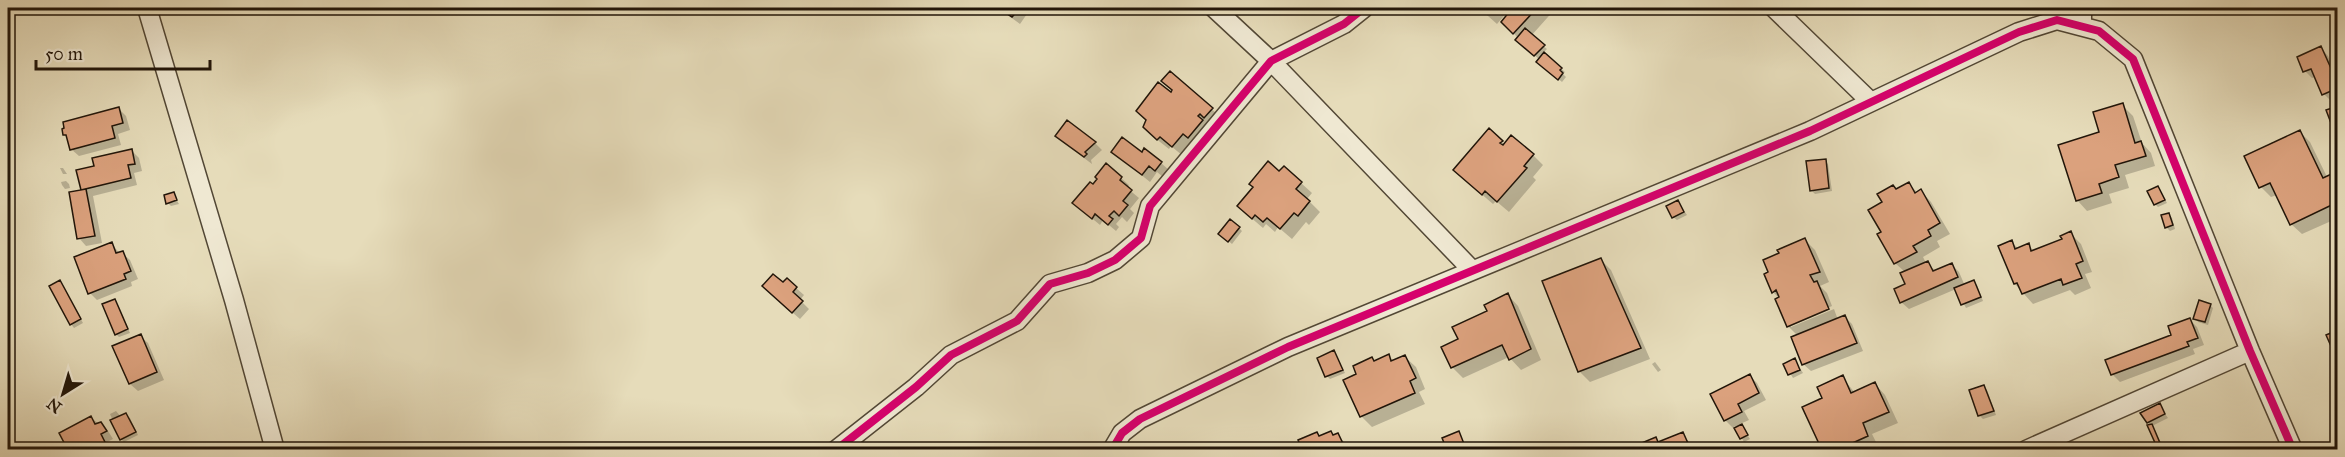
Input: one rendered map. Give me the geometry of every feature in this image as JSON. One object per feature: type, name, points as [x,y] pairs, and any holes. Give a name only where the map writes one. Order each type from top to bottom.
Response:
[{"type":"street","points":[[147,8],[234,300],[275,450]]},
{"type":"street","points":[[1214,8],[1271,61],[1471,270]]},
{"type":"street","points":[[836,450],[916,387],[951,355],[1017,321],[1050,284],[1088,273],[1115,260],[1141,238],[1150,206],[1271,61],[1344,24],[1364,8]]},
{"type":"street","points":[[1774,8],[1871,102]]},
{"type":"street","points":[[2082,8],[2082,27]]},
{"type":"street","points":[[1112,450],[1122,433],[1140,419],[1288,346],[1810,131],[2019,32],[2057,20],[2099,31],[2133,59],[2250,351],[2293,450]]},
{"type":"street","points":[[2026,450],[2250,351]]},
{"type":"building","points":[[998,8],[1020,8],[1012,17]]},
{"type":"building","points":[[1506,8],[1537,8],[1513,34],[1501,22],[1510,11]]},
{"type":"building","points":[[1525,28],[1545,45],[1534,56],[1515,40]]},
{"type":"building","points":[[2321,46],[2338,84],[2338,88],[2322,95],[2311,69],[2303,72],[2297,57]]},
{"type":"building","points":[[1544,52],[1562,68],[1560,70],[1563,73],[1558,80],[1536,62]]},
{"type":"building","points":[[1170,71],[1213,108],[1204,118],[1200,114],[1198,116],[1203,120],[1188,138],[1183,134],[1172,147],[1160,137],[1157,140],[1143,127],[1146,120],[1136,111],[1158,82],[1171,92],[1172,90],[1161,81]]},
{"type":"building","points":[[2123,103],[2135,143],[2141,141],[2146,156],[2115,165],[2119,177],[2099,184],[2102,193],[2076,201],[2058,145],[2099,132],[2093,112]]},
{"type":"building","points":[[2338,106],[2338,129],[2334,131],[2326,110]]},
{"type":"building","points":[[119,107],[123,123],[112,126],[115,138],[70,150],[66,135],[63,135],[63,122]]},
{"type":"building","points":[[1067,120],[1096,142],[1085,152],[1087,154],[1084,157],[1055,136]]},
{"type":"building","points":[[1489,128],[1503,141],[1500,143],[1503,145],[1511,135],[1534,154],[1524,166],[1527,168],[1497,202],[1485,191],[1482,195],[1453,170]]},
{"type":"building","points":[[2300,130],[2323,178],[2338,171],[2338,202],[2290,225],[2270,183],[2259,188],[2244,156]]},
{"type":"building","points":[[1122,137],[1142,152],[1144,148],[1162,162],[1155,171],[1149,166],[1142,175],[1111,152]]},
{"type":"building","points":[[132,149],[135,164],[128,165],[131,178],[81,190],[76,170],[94,166],[92,158]]},
{"type":"building","points":[[1826,159],[1829,188],[1810,191],[1806,161]]},
{"type":"building","points":[[1268,161],[1279,171],[1284,166],[1302,182],[1296,189],[1310,201],[1298,216],[1294,213],[1280,229],[1267,218],[1263,222],[1255,215],[1252,219],[1237,206],[1253,187],[1249,184]]},
{"type":"building","points":[[1106,163],[1122,177],[1120,180],[1132,190],[1123,201],[1128,205],[1119,216],[1114,211],[1109,216],[1113,219],[1108,225],[1095,214],[1092,219],[1072,203],[1090,182],[1093,184],[1097,179],[1095,177]]},
{"type":"building","points":[[1909,182],[1915,193],[1921,189],[1940,223],[1928,230],[1931,236],[1913,246],[1917,252],[1894,264],[1877,234],[1881,232],[1868,210],[1882,202],[1877,194],[1893,185],[1896,189]]},
{"type":"building","points":[[2158,186],[2165,200],[2154,205],[2147,191]]},
{"type":"building","points":[[86,189],[95,236],[77,239],[69,192]]},
{"type":"building","points":[[174,192],[177,200],[166,204],[164,195]]},
{"type":"building","points":[[1678,200],[1684,212],[1672,218],[1666,206]]},
{"type":"building","points":[[2169,213],[2173,225],[2165,228],[2161,215]]},
{"type":"building","points":[[1230,219],[1240,227],[1228,242],[1218,234]]},
{"type":"building","points":[[2071,231],[2083,261],[2076,264],[2082,278],[2063,285],[2061,279],[2022,294],[2017,283],[2014,284],[1998,246],[2012,240],[2015,249],[2029,243],[2031,251],[2062,239],[2060,236]]},
{"type":"building","points":[[1805,238],[1820,272],[1810,275],[1814,282],[1817,281],[1829,309],[1787,327],[1775,299],[1779,297],[1776,290],[1772,293],[1764,274],[1768,272],[1763,260],[1779,253],[1777,250]]},
{"type":"building","points":[[112,242],[116,253],[123,251],[131,271],[124,274],[126,279],[88,294],[74,257]]},
{"type":"building","points":[[1601,258],[1641,348],[1578,372],[1542,281]]},
{"type":"building","points":[[1928,261],[1933,271],[1952,263],[1958,277],[1900,303],[1894,289],[1905,284],[1900,273]]},
{"type":"building","points":[[773,274],[783,282],[787,278],[797,287],[793,292],[803,301],[792,313],[762,286]]},
{"type":"building","points":[[60,280],[81,319],[70,325],[49,286]]},
{"type":"building","points":[[1974,280],[1981,297],[1961,305],[1954,288]]},
{"type":"building","points":[[1508,293],[1531,349],[1509,360],[1502,345],[1451,368],[1441,347],[1458,339],[1452,327],[1487,311],[1484,305]]},
{"type":"building","points":[[115,299],[128,329],[115,335],[102,304]]},
{"type":"building","points":[[2199,300],[2211,304],[2205,322],[2193,319]]},
{"type":"building","points":[[1845,315],[1857,343],[1802,365],[1791,337]]},
{"type":"building","points":[[2190,318],[2198,338],[2187,342],[2189,346],[2111,375],[2105,360],[2171,335],[2168,326]]},
{"type":"building","points":[[2338,330],[2338,362],[2326,335]]},
{"type":"building","points":[[141,334],[157,372],[129,384],[112,346]]},
{"type":"building","points":[[1334,350],[1343,370],[1325,377],[1317,358]]},
{"type":"building","points":[[1389,354],[1391,361],[1405,355],[1416,378],[1410,381],[1415,393],[1360,417],[1343,380],[1356,374],[1353,366],[1372,357],[1374,361]]},
{"type":"building","points":[[1795,358],[1800,370],[1788,375],[1783,364]]},
{"type":"building","points":[[1750,374],[1759,393],[1738,404],[1742,412],[1724,421],[1710,394]]},
{"type":"building","points":[[1843,375],[1851,393],[1875,382],[1889,412],[1863,423],[1868,436],[1837,450],[1832,443],[1821,448],[1802,407],[1822,398],[1817,387]]},
{"type":"building","points":[[1984,385],[1994,411],[1978,416],[1969,390]]},
{"type":"building","points":[[2160,403],[2165,414],[2147,423],[2140,413]]},
{"type":"building","points":[[126,413],[136,432],[120,440],[110,420]]},
{"type":"building","points":[[91,416],[95,424],[101,422],[107,431],[101,434],[109,450],[68,450],[59,433]]},
{"type":"building","points":[[1742,424],[1748,435],[1740,439],[1734,428]]},
{"type":"building","points":[[2152,424],[2160,443],[2156,445],[2147,425]]},
{"type":"building","points":[[1331,431],[1333,435],[1338,433],[1346,450],[1302,450],[1298,440],[1317,432],[1319,436]]},
{"type":"building","points":[[1459,431],[1466,449],[1447,450],[1442,438]]},
{"type":"building","points":[[1683,432],[1691,450],[1625,450],[1656,437],[1658,442]]},
{"type":"cycle path","points":[[836,450],[916,387],[951,355],[1017,321],[1050,284],[1088,273],[1115,260],[1141,238],[1150,206],[1271,61],[1344,24],[1364,8]]},
{"type":"cycle path","points":[[1112,450],[1122,433],[1140,419],[1288,347],[1810,131],[2019,32],[2057,20],[2099,31],[2133,59],[2250,351],[2293,450]]}]
